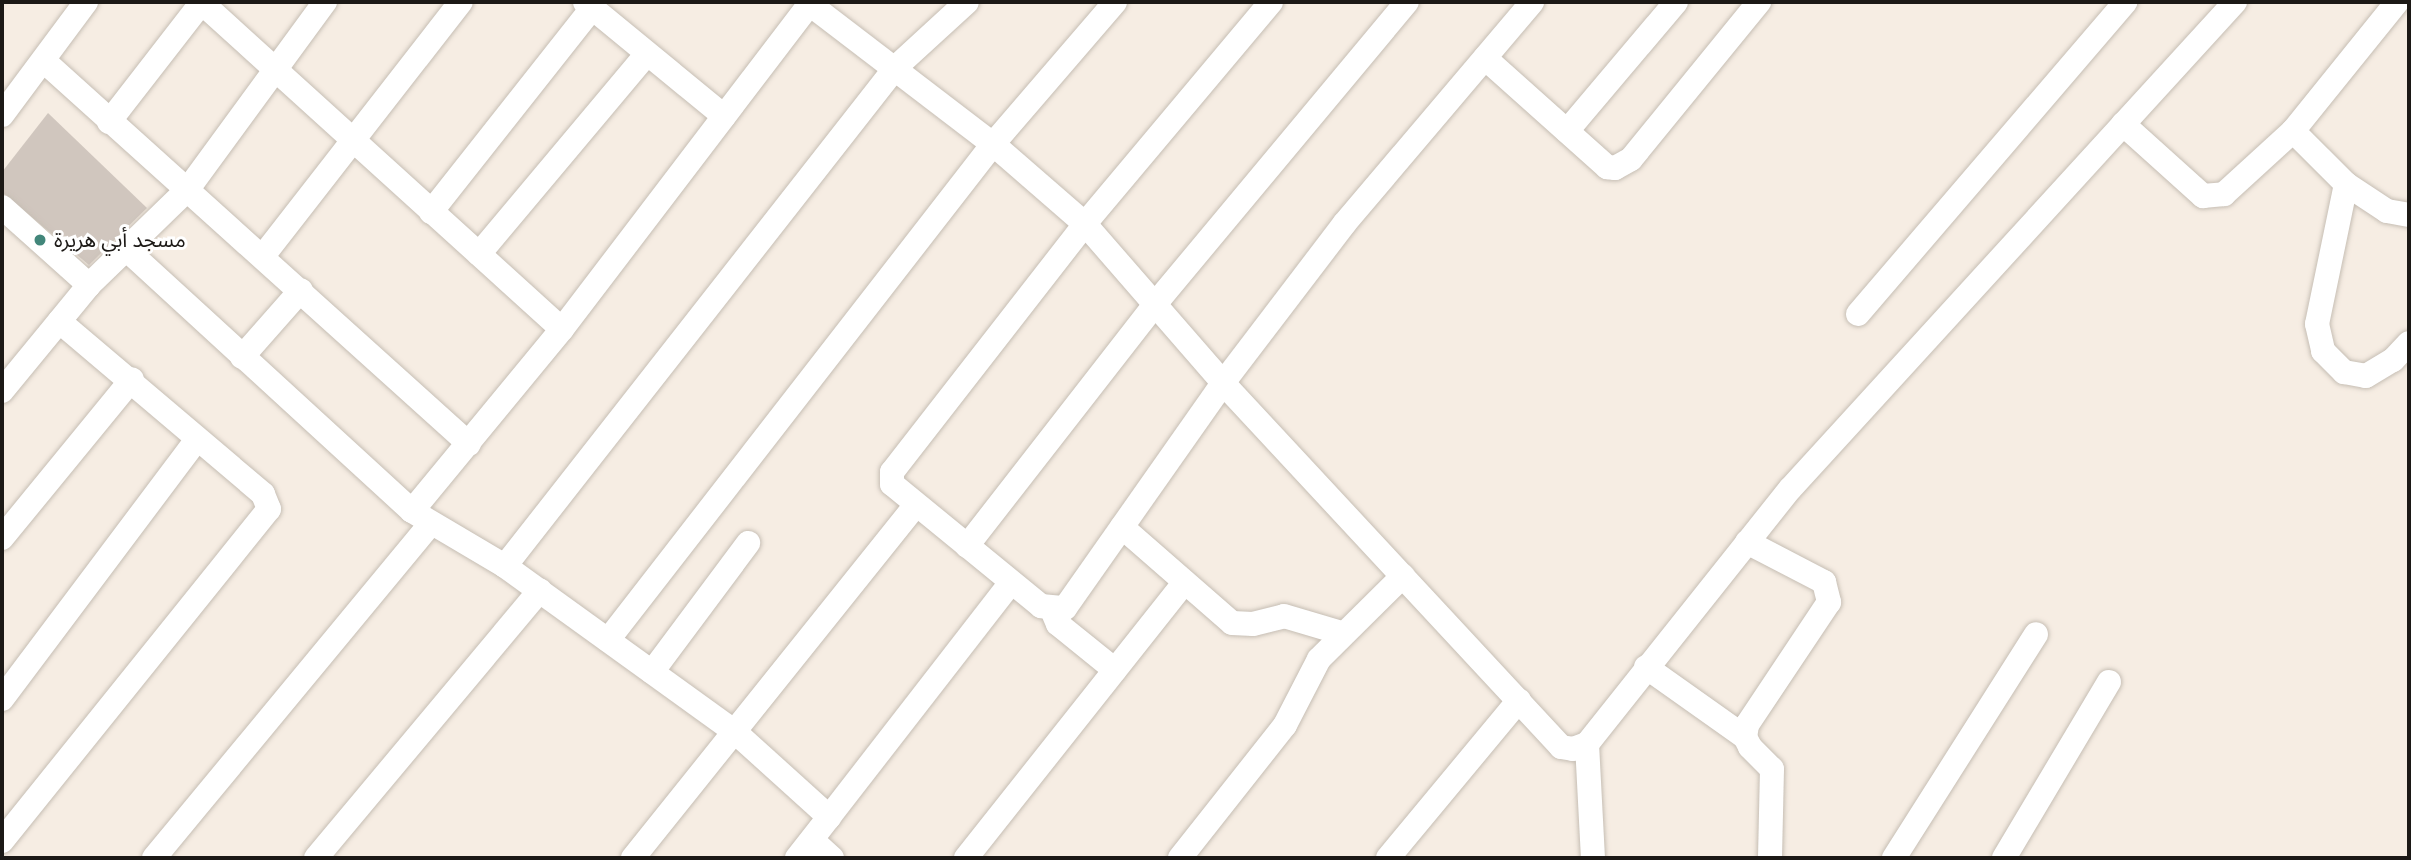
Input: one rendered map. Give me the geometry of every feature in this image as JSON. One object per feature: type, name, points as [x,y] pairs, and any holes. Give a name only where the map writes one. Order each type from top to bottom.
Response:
[{"type":"street","points":[[109,122],[201,2],[354,135],[431,212],[562,329]]},
{"type":"street","points":[[2,391],[89,285],[188,189],[276,65],[325,2]]},
{"type":"street","points":[[263,256],[354,135],[461,2]]},
{"type":"street","points":[[505,566],[896,67],[967,2]]},
{"type":"street","points":[[608,640],[993,144],[1115,2]]},
{"type":"street","points":[[1115,670],[1058,624],[1052,610],[1011,582],[892,484],[892,472],[1084,224],[1271,2]]},
{"type":"street","points":[[967,546],[1156,303],[1407,2]]},
{"type":"street","points":[[1052,610],[1065,608],[1223,383],[1344,224],[1532,2]]},
{"type":"street","points":[[1567,131],[1676,2]]},
{"type":"street","points":[[1485,58],[1607,167],[1623,166],[1759,2]]},
{"type":"street","points":[[1858,314],[2125,2]]},
{"type":"street","points":[[154,858],[421,517],[469,444],[562,329],[809,3],[896,67],[993,144],[1084,224],[1156,303],[1223,383],[1561,747],[1573,749],[1587,744],[1747,542],[2235,2]]},
{"type":"street","points":[[2123,124],[2203,196],[2224,194],[2293,131],[2397,2]]},
{"type":"street","points":[[431,212],[588,5],[724,116]]},
{"type":"street","points":[[2,115],[44,61],[75,6]]},
{"type":"street","points":[[479,254],[646,55]]},
{"type":"street","points":[[44,61],[469,444]]},
{"type":"street","points":[[2293,131],[2346,184],[2387,211],[2409,215]]},
{"type":"street","points":[[2346,184],[2317,324],[2323,351],[2344,372],[2366,376],[2393,360],[2409,343]]},
{"type":"street","points":[[2,207],[89,285]]},
{"type":"street","points":[[126,249],[421,517],[505,566],[735,732],[830,817]]},
{"type":"street","points":[[242,357],[301,290]]},
{"type":"street","points":[[2,841],[128,680],[267,516],[263,494],[197,439],[132,379],[60,321]]},
{"type":"street","points":[[2,538],[132,379]]},
{"type":"street","points":[[2,699],[197,439]]},
{"type":"street","points":[[633,858],[916,505]]},
{"type":"street","points":[[1122,527],[1232,623],[1253,624],[1284,616],[1341,633]]},
{"type":"street","points":[[1745,737],[1747,724],[1829,602],[1824,582],[1747,542]]},
{"type":"street","points":[[652,672],[748,543]]},
{"type":"street","points":[[1180,858],[1285,725],[1310,670],[1341,633],[1403,576]]},
{"type":"street","points":[[832,858],[804,849],[1011,582]]},
{"type":"street","points":[[966,858],[1185,582]]},
{"type":"street","points":[[316,858],[540,590]]},
{"type":"street","points":[[1894,858],[2036,635]]},
{"type":"street","points":[[1647,667],[1745,737],[1772,769],[1770,858]]},
{"type":"street","points":[[2004,858],[2109,682]]},
{"type":"street","points":[[1388,858],[1519,700]]},
{"type":"street","points":[[1587,744],[1593,858]]},
{"type":"building","points":[[48,113],[147,208],[89,265],[2,192],[2,172]]},
{"type":"place","name":"مسجد أبي هريرة","points":[[40,240]]}]
